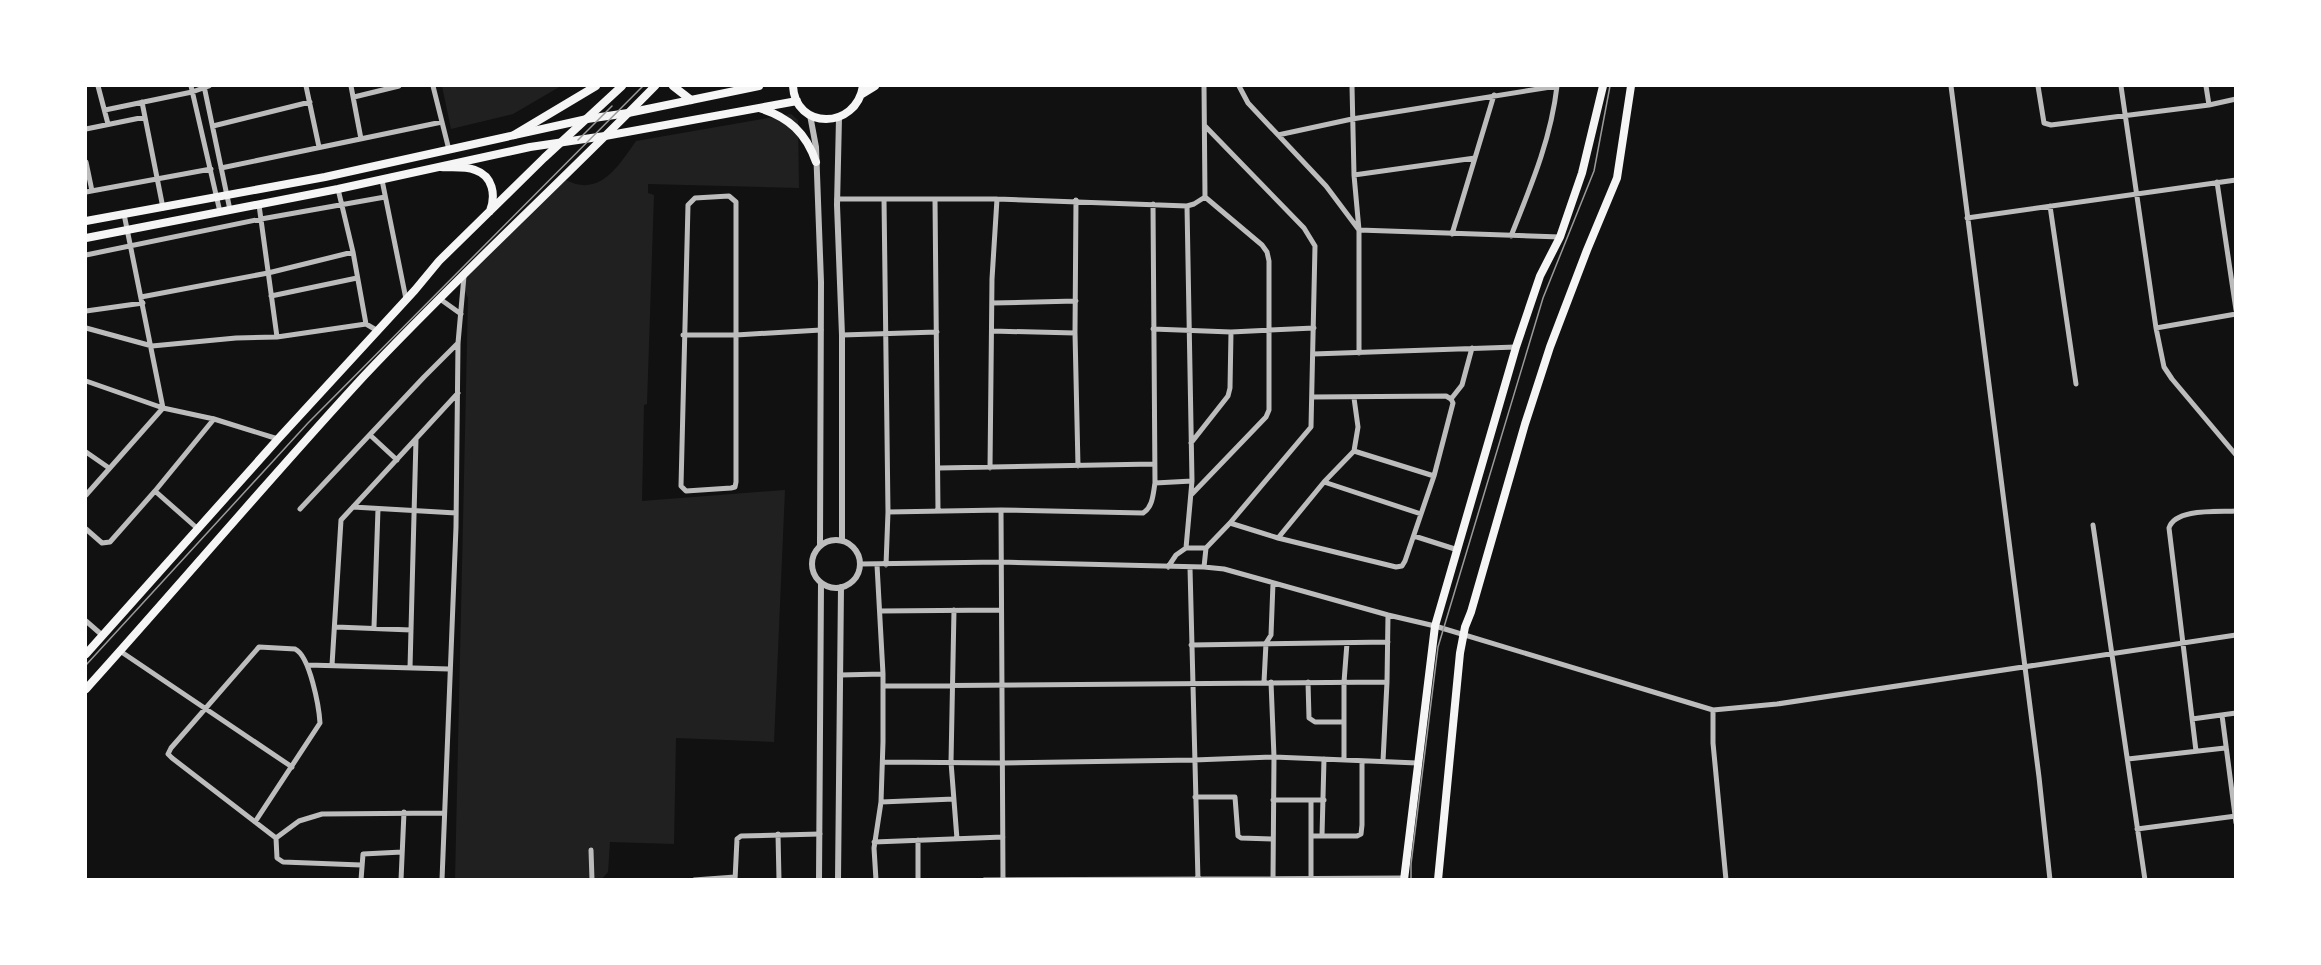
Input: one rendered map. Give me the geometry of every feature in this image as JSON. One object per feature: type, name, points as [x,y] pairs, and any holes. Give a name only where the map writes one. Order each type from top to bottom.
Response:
[{"type":"main road","points":[[514,135],[596,86]]},
{"type":"main road","points":[[86,654],[439,261],[622,86]]},
{"type":"main road","points":[[86,689],[364,376],[655,86]]},
{"type":"main road","points":[[673,86],[691,100]]},
{"type":"main road","points":[[86,221],[325,177],[587,119],[628,113],[759,86]]},
{"type":"main road","points":[[793,86],[797,101],[810,115],[827,120],[847,114],[856,105],[862,90],[875,86]]},
{"type":"main road","points":[[1404,879],[1435,626],[1516,346],[1540,276],[1560,237],[1582,173],[1602,86]]},
{"type":"main road","points":[[1438,879],[1463,635],[1550,347],[1617,178],[1631,86]]},
{"type":"main road","points":[[86,238],[338,189],[541,145],[605,136],[797,101]]},
{"type":"main road","points":[[757,108],[774,112],[789,121],[811,146],[816,162]]},
{"type":"main road","points":[[441,167],[473,169],[485,176],[492,187],[493,195],[489,213]]},
{"type":"street","points":[[98,86],[108,124]]},
{"type":"street","points":[[105,110],[206,86],[230,210]]},
{"type":"street","points":[[306,86],[319,147]]},
{"type":"street","points":[[351,86],[361,139]]},
{"type":"street","points":[[354,97],[378,88],[399,86]]},
{"type":"street","points":[[433,86],[449,150]]},
{"type":"street","points":[[1192,494],[1266,417],[1270,400],[1267,331],[1269,261],[1267,252],[1262,245],[1205,197],[1204,86],[1212,86]]},
{"type":"street","points":[[1239,86],[1248,103],[1326,186],[1359,230]]},
{"type":"street","points":[[1352,86],[1354,175],[1359,230],[1359,353]]},
{"type":"street","points":[[1278,135],[1352,119],[1557,86],[1553,119],[1541,163],[1511,236]]},
{"type":"street","points":[[1951,86],[2050,879]]},
{"type":"street","points":[[2038,86],[2044,123],[2051,125],[2209,105],[2235,99]]},
{"type":"street","points":[[2121,86],[2161,356],[2168,373],[2235,455]]},
{"type":"street","points":[[2206,86],[2209,105]]},
{"type":"street","points":[[192,89],[220,212]]},
{"type":"street","points":[[1452,234],[1494,95]]},
{"type":"street","points":[[142,102],[163,208]]},
{"type":"street","points":[[213,126],[310,102]]},
{"type":"street","points":[[810,115],[816,162],[821,330],[820,545],[812,560],[812,568],[821,583],[819,879]]},
{"type":"street","points":[[86,129],[145,117]]},
{"type":"street","points":[[839,118],[837,199],[842,335],[842,540]]},
{"type":"street","points":[[221,168],[442,122]]},
{"type":"street","points":[[1204,567],[1206,548],[1311,427],[1315,246],[1310,237],[1205,126]]},
{"type":"street","points":[[1354,175],[1475,158]]},
{"type":"street","points":[[86,162],[89,191],[210,169]]},
{"type":"street","points":[[382,180],[406,299]]},
{"type":"street","points":[[1967,219],[2235,180]]},
{"type":"street","points":[[2156,328],[2235,312],[2217,182]]},
{"type":"street","points":[[338,189],[353,252],[366,324]]},
{"type":"street","points":[[86,255],[386,196]]},
{"type":"street","points":[[729,196],[736,202],[736,335],[735,487],[686,491],[681,486],[683,335],[688,205],[695,198],[729,196]]},
{"type":"street","points":[[837,199],[1076,200],[1186,206],[1205,197]]},
{"type":"street","points":[[884,199],[888,512],[886,565]]},
{"type":"street","points":[[935,199],[938,511]]},
{"type":"street","points":[[990,468],[992,303],[997,199]]},
{"type":"street","points":[[1076,200],[1075,333],[1078,466]]},
{"type":"street","points":[[888,512],[1001,510],[1143,513],[1150,507],[1155,483],[1153,204]]},
{"type":"street","points":[[259,205],[278,337]]},
{"type":"street","points":[[1186,206],[1192,481],[1186,548]]},
{"type":"street","points":[[2050,206],[2076,384]]},
{"type":"street","points":[[124,214],[163,408]]},
{"type":"street","points":[[1359,230],[1560,237]]},
{"type":"street","points":[[86,311],[268,273],[353,252]]},
{"type":"street","points":[[442,879],[456,513],[458,343],[464,274]]},
{"type":"street","points":[[271,296],[357,278]]},
{"type":"street","points":[[440,299],[461,314]]},
{"type":"street","points":[[992,303],[1076,301]]},
{"type":"street","points":[[86,328],[152,346],[236,338],[278,337],[366,324],[378,331]]},
{"type":"street","points":[[1153,329],[1231,332],[1314,328]]},
{"type":"street","points":[[683,335],[736,335],[821,330]]},
{"type":"street","points":[[992,331],[1075,333]]},
{"type":"street","points":[[842,335],[936,332]]},
{"type":"street","points":[[1191,444],[1228,396],[1231,332]]},
{"type":"street","points":[[300,509],[458,343]]},
{"type":"street","points":[[1313,354],[1516,346]]},
{"type":"street","points":[[1451,399],[1462,385],[1472,348]]},
{"type":"street","points":[[86,381],[163,408],[214,419],[278,439]]},
{"type":"street","points":[[332,665],[336,627],[340,524],[343,517],[458,393]]},
{"type":"street","points":[[1230,523],[1278,538],[1396,567],[1402,566],[1434,476],[1453,403],[1451,399],[1446,396],[1312,397]]},
{"type":"street","points":[[1278,538],[1324,482],[1354,451],[1358,427],[1354,398]]},
{"type":"street","points":[[86,495],[163,408]]},
{"type":"street","points":[[86,529],[102,543],[110,542],[214,419]]},
{"type":"street","points":[[370,435],[397,460]]},
{"type":"street","points":[[410,668],[416,439]]},
{"type":"street","points":[[1354,451],[1434,476]]},
{"type":"street","points":[[86,452],[109,468]]},
{"type":"street","points":[[939,468],[1154,464]]},
{"type":"street","points":[[1155,483],[1192,481]]},
{"type":"street","points":[[1324,482],[1421,514]]},
{"type":"street","points":[[155,491],[198,529]]},
{"type":"street","points":[[353,507],[456,513]]},
{"type":"street","points":[[374,627],[378,509]]},
{"type":"street","points":[[1001,510],[1003,879]]},
{"type":"street","points":[[2196,751],[2169,528],[2170,522],[2184,514],[2235,511]]},
{"type":"street","points":[[2093,525],[2145,879]]},
{"type":"street","points":[[1414,536],[1458,550]]},
{"type":"street","points":[[820,545],[834,539],[842,540],[855,549],[860,564],[855,579],[841,587],[834,588],[821,583]]},
{"type":"street","points":[[1168,567],[1176,555],[1186,548],[1206,548]]},
{"type":"street","points":[[860,564],[1000,562],[1224,569],[1435,626],[1713,710],[1777,704],[2235,635]]},
{"type":"street","points":[[876,879],[874,842],[881,802],[883,762],[883,674],[877,565]]},
{"type":"street","points":[[1190,568],[1198,879]]},
{"type":"street","points":[[1273,583],[1271,635],[1266,643],[1274,757],[1273,878]]},
{"type":"street","points":[[838,879],[841,587]]},
{"type":"street","points":[[954,610],[951,762],[957,839]]},
{"type":"street","points":[[880,611],[1000,610]]},
{"type":"street","points":[[1383,762],[1388,615]]},
{"type":"street","points":[[86,621],[102,635]]},
{"type":"street","points":[[336,627],[411,630]]},
{"type":"street","points":[[1191,645],[1388,642]]},
{"type":"street","points":[[1344,760],[1344,682],[1347,643]]},
{"type":"street","points":[[255,822],[320,723],[308,664],[302,654],[295,649],[259,647],[168,754],[255,822],[276,838],[277,858],[283,862],[362,865]]},
{"type":"street","points":[[120,651],[292,767]]},
{"type":"street","points":[[308,664],[449,669]]},
{"type":"street","points":[[840,675],[883,674]]},
{"type":"street","points":[[1308,682],[1309,718],[1315,722],[1344,722]]},
{"type":"street","points":[[883,686],[1387,682]]},
{"type":"street","points":[[1713,710],[1713,743],[1726,879]]},
{"type":"street","points":[[2192,719],[2235,713]]},
{"type":"street","points":[[2137,829],[2235,818],[2222,715]]},
{"type":"street","points":[[2127,759],[2225,748]]},
{"type":"street","points":[[883,762],[1002,763],[1274,757],[1417,763]]},
{"type":"street","points":[[1322,836],[1324,759]]},
{"type":"street","points":[[1311,836],[1357,836],[1362,832],[1362,761]]},
{"type":"street","points":[[1196,797],[1235,797],[1238,836],[1273,839]]},
{"type":"street","points":[[881,802],[954,799]]},
{"type":"street","points":[[1273,800],[1324,800]]},
{"type":"street","points":[[1311,800],[1311,879]]},
{"type":"street","points":[[401,879],[404,812]]},
{"type":"street","points":[[276,838],[299,820],[322,814],[444,813]]},
{"type":"street","points":[[778,834],[779,879]]},
{"type":"street","points":[[694,879],[735,878],[737,839],[746,835],[820,834]]},
{"type":"street","points":[[874,842],[1003,837]]},
{"type":"street","points":[[918,840],[918,879]]},
{"type":"street","points":[[591,850],[592,879]]},
{"type":"street","points":[[361,879],[362,858],[366,853],[402,852]]},
{"type":"street","points":[[984,879],[1404,879]]},
{"type":"shaded area","points":[[442,86],[561,86],[513,114],[451,129]]},
{"type":"shaded area","points":[[791,114],[798,120],[799,188],[648,184],[648,193],[654,195],[642,501],[785,490],[774,742],[676,738],[674,844],[610,842],[608,872],[602,879],[455,880],[468,298],[460,281],[566,180],[589,185],[599,182],[615,169],[636,141]]},
{"type":"tram line","points":[[86,665],[308,423],[643,86]]},
{"type":"tram line","points":[[1411,880],[1411,864],[1438,647],[1543,298],[1594,171],[1610,86]]},
{"type":"tram line","points":[[578,140],[612,106]]}]
